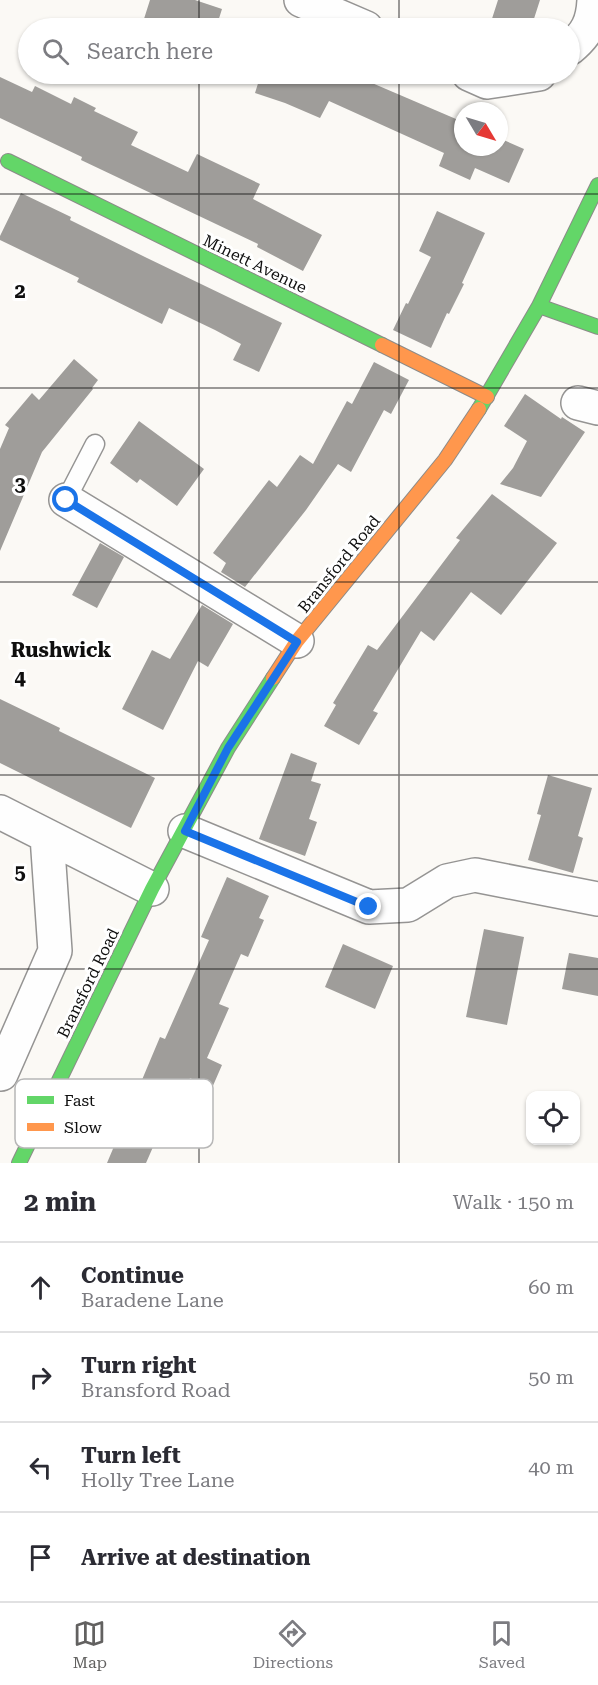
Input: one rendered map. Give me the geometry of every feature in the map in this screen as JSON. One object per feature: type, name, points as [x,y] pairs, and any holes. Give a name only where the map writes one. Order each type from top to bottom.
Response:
[{"type":"street","points":[[302,0],[343,18]]},
{"type":"street","points":[[580,39],[594,18],[594,0]]},
{"type":"street","name":"Minett Avenue","points":[[8,160],[487,397]]},
{"type":"street","name":"Bransford Road","points":[[60,1079],[152,889],[228,748],[297,642],[445,460],[487,397],[539,306],[598,185]]},
{"type":"street","points":[[539,306],[598,327]]},
{"type":"street","points":[[66,500],[297,642]]},
{"type":"street","points":[[0,812],[152,889]]},
{"type":"street","points":[[185,831],[369,907],[408,905],[447,881],[475,875],[598,899]]},
{"type":"street","points":[[1,1074],[55,951],[46,836]]},
{"type":"street","name":"Bransford Road","points":[[19,1163],[26,1148]]},
{"type":"lane","points":[[66,500],[95,444]]},
{"type":"building","points":[[150,0],[195,0],[222,9],[219,18],[144,18]]},
{"type":"building","points":[[498,0],[540,0],[534,18],[492,18]]},
{"type":"building","points":[[0,77],[32,92],[35,86],[71,104],[74,97],[96,108],[94,111],[138,132],[131,145],[188,172],[197,154],[260,184],[253,199],[322,235],[303,271],[257,247],[258,244],[81,160],[82,157],[0,118]]},
{"type":"building","points":[[258,84],[374,84],[454,118],[454,156],[508,156],[508,142],[524,149],[509,183],[475,168],[470,180],[439,166],[444,153],[329,101],[320,118],[255,93]]},
{"type":"building","points":[[21,193],[71,217],[70,220],[282,323],[259,372],[233,360],[241,344],[215,330],[169,308],[162,324],[77,282],[79,278],[0,240]]},
{"type":"building","points":[[437,211],[485,233],[462,283],[464,284],[449,314],[447,313],[431,348],[393,330],[431,257],[419,251]]},
{"type":"building","points":[[74,359],[98,380],[42,452],[0,551],[0,449],[9,428],[5,425],[32,393],[39,400]]},
{"type":"building","points":[[374,362],[409,380],[391,414],[384,410],[351,472],[338,464],[306,510],[245,587],[221,572],[226,563],[213,553],[269,480],[277,487],[300,455],[313,464],[347,401],[352,404]]},
{"type":"building","points":[[525,394],[561,419],[562,417],[585,432],[541,497],[500,484],[513,468],[527,441],[504,426]]},
{"type":"building","points":[[139,421],[204,469],[177,506],[140,479],[137,483],[110,463]]},
{"type":"building","points":[[492,494],[557,543],[501,615],[471,592],[434,641],[421,631],[373,711],[378,713],[359,745],[324,726],[336,705],[333,703],[368,645],[377,650],[460,540],[456,538]]},
{"type":"building","points":[[100,543],[124,557],[97,608],[72,595]]},
{"type":"building","points":[[202,605],[233,624],[208,667],[198,661],[163,730],[122,709],[152,650],[170,659]]},
{"type":"building","points":[[0,699],[155,778],[131,828],[0,763]]},
{"type":"building","points":[[291,753],[317,763],[311,781],[321,784],[309,819],[317,822],[305,856],[259,839]]},
{"type":"building","points":[[548,775],[592,788],[578,836],[583,838],[573,873],[528,860],[541,815],[537,814]]},
{"type":"building","points":[[227,877],[269,896],[259,918],[264,920],[248,957],[241,954],[219,1004],[229,1008],[207,1058],[222,1065],[213,1086],[213,1079],[142,1079],[160,1037],[165,1039],[209,940],[201,937]]},
{"type":"building","points":[[484,929],[524,937],[507,1025],[466,1017]]},
{"type":"building","points":[[343,944],[393,966],[375,1009],[325,987]]},
{"type":"building","points":[[569,953],[598,958],[598,996],[562,989]]},
{"type":"building","points":[[113,1148],[153,1148],[146,1163],[107,1163]]},
{"type":"traffic: fast","points":[[8,161],[382,345]]},
{"type":"traffic: fast","points":[[479,409],[539,306],[598,185]]},
{"type":"traffic: fast","points":[[539,306],[598,327]]},
{"type":"traffic: fast","points":[[60,1079],[152,889],[228,748],[273,678]]},
{"type":"traffic: fast","points":[[19,1163],[26,1148]]},
{"type":"traffic: slow","points":[[382,345],[487,397]]},
{"type":"traffic: slow","points":[[273,678],[297,641],[445,460],[479,409]]},
{"type":"district","name":"Rushwick","points":[[61,650]]},
{"type":"route","points":[[66,500],[297,642],[228,748],[185,831],[369,907]]}]
